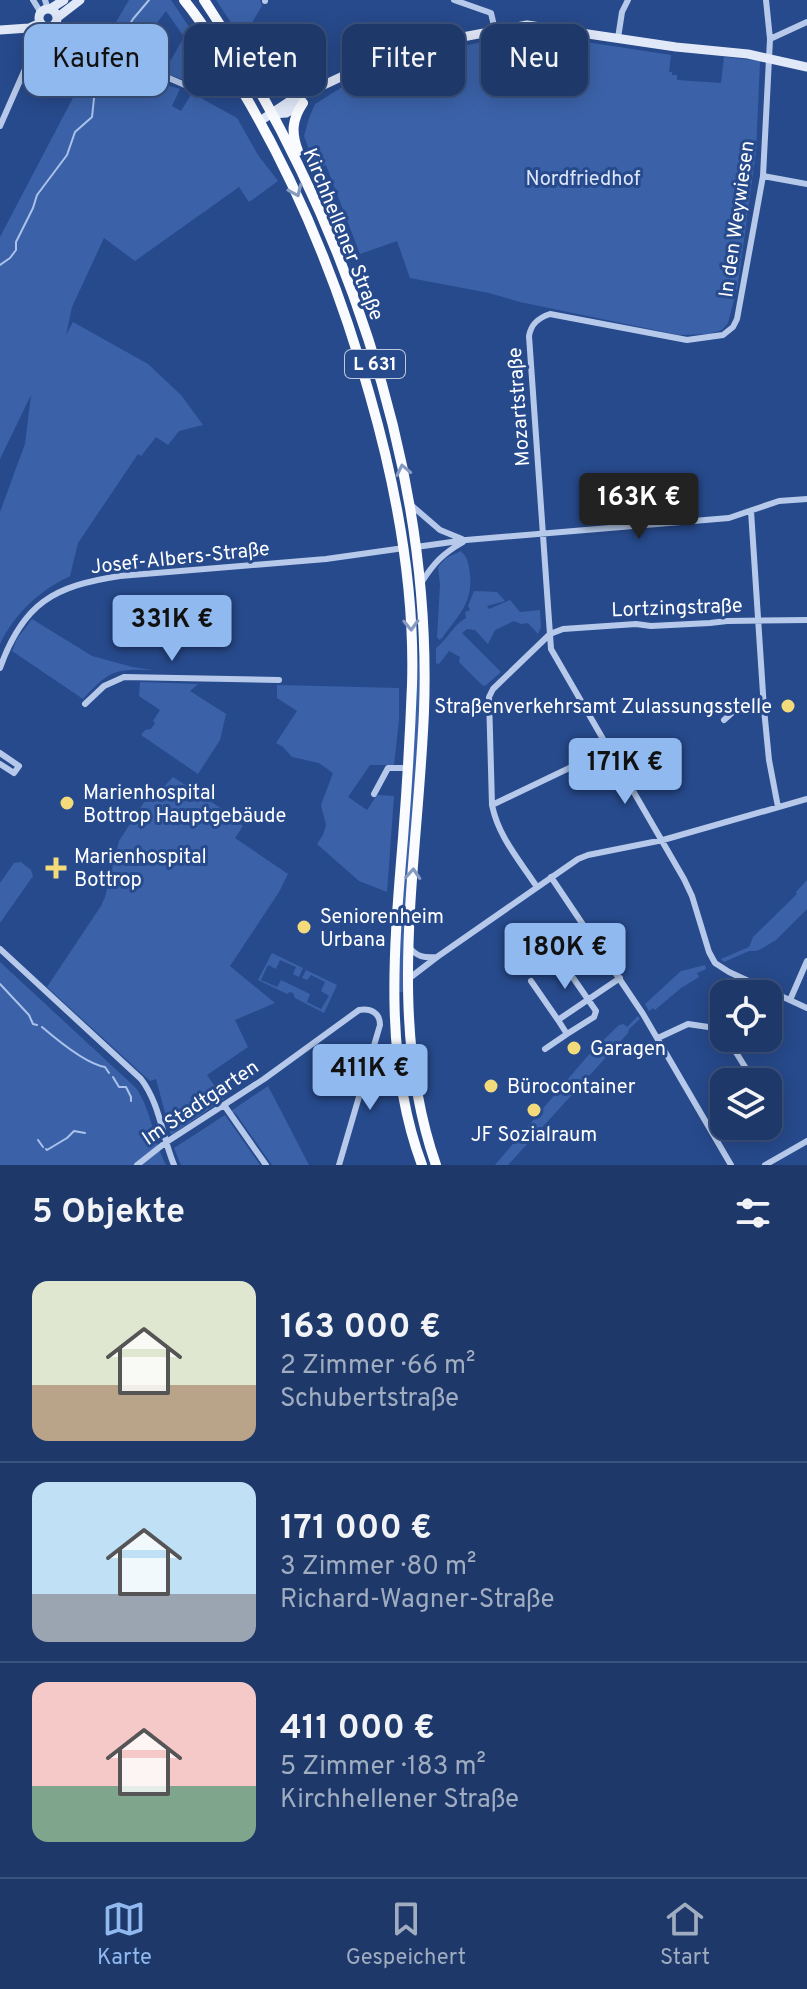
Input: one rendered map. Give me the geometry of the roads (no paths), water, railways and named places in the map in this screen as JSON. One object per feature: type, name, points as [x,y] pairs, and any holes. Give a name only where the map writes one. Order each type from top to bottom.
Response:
[{"type":"main road","name":"Kirchhellener Straße","points":[[184,0],[260,121],[288,173],[322,250],[353,337],[383,441],[398,510],[411,617],[412,682],[394,973],[402,1085]]},
{"type":"main road","name":"Kirchhellener Straße","points":[[206,4],[251,74],[299,164],[342,266],[387,408],[411,505],[421,583],[425,652],[407,980]]},
{"type":"main road","points":[[299,164],[300,155],[293,139],[293,129],[295,117],[303,103]]},
{"type":"main road","name":"L 631","points":[[407,980],[414,1074],[436,1165]]},
{"type":"main road","name":"L 631","points":[[402,1085],[422,1165]]},
{"type":"street","points":[[33,0],[48,13],[118,56],[184,85]]},
{"type":"street","points":[[48,13],[64,0]]},
{"type":"street","points":[[48,13],[80,0]]},
{"type":"street","points":[[454,0],[491,13],[494,24]]},
{"type":"street","points":[[618,38],[622,12],[628,0]]},
{"type":"street","name":"In den Weywiesen","points":[[717,337],[733,327],[737,319],[763,176],[770,39],[766,0]]},
{"type":"street","points":[[770,39],[807,22]]},
{"type":"street","points":[[0,30],[24,28]]},
{"type":"street","points":[[260,121],[290,101],[364,66],[410,49],[481,33]]},
{"type":"street","points":[[588,34],[769,58],[807,67]]},
{"type":"street","points":[[0,126],[24,71]]},
{"type":"street","points":[[273,114],[286,113],[332,81]]},
{"type":"street","points":[[763,176],[807,184]]},
{"type":"street","name":"Mozartstraße","points":[[717,337],[687,340],[556,314],[545,315],[532,326],[529,336],[551,649],[663,840],[692,896],[715,963],[807,1008]]},
{"type":"street","points":[[404,548],[729,518],[779,501],[807,499]]},
{"type":"street","points":[[411,505],[440,530],[466,540]]},
{"type":"street","points":[[751,511],[764,709],[778,807]]},
{"type":"street","points":[[421,583],[433,564],[466,540]]},
{"type":"street","name":"Josef-Albers-Straße","points":[[0,668],[9,643],[35,608],[51,596],[86,581],[326,559],[404,548]]},
{"type":"street","name":"Lortzingstraße","points":[[550,634],[563,629],[604,626],[807,620]]},
{"type":"street","points":[[537,887],[500,832],[495,819],[492,805],[490,692],[550,634]]},
{"type":"street","points":[[85,704],[104,686],[124,677],[279,680]]},
{"type":"street","points":[[724,720],[734,711],[764,709]]},
{"type":"street","points":[[492,805],[609,749]]},
{"type":"street","points":[[0,753],[19,766],[14,773],[0,764]]},
{"type":"street","points":[[374,794],[388,768],[407,768]]},
{"type":"street","points":[[407,980],[578,859],[663,840],[807,799]]},
{"type":"street","points":[[551,877],[658,1038],[731,1165]]},
{"type":"street","points":[[409,947],[425,958],[437,957]]},
{"type":"street","points":[[0,949],[141,1079],[156,1104],[165,1143],[174,1165]]},
{"type":"street","points":[[545,1049],[595,1015],[589,999],[558,956]]},
{"type":"street","points":[[790,1000],[807,961]]},
{"type":"street","points":[[558,1020],[620,978]]},
{"type":"street","points":[[531,981],[567,1034]]},
{"type":"street","name":"Im Stadtgarten","points":[[137,1165],[359,1010],[374,1012],[380,1020],[373,1051]]},
{"type":"street","points":[[658,1038],[688,1024],[710,1028]]},
{"type":"street","points":[[373,1051],[379,1080],[385,1085],[402,1085]]},
{"type":"street","points":[[339,1165],[373,1051]]},
{"type":"street","points":[[224,1105],[266,1165]]},
{"type":"street","points":[[765,1165],[807,1141]]},
{"type":"waterway","points":[[130,24],[149,0]]},
{"type":"waterway","points":[[0,265],[16,250],[16,242],[37,195],[67,155],[75,132],[92,117],[94,96]]},
{"type":"waterway","points":[[0,984],[37,1025]]},
{"type":"waterway","points":[[42,1027],[80,1056],[105,1067],[109,1073]]},
{"type":"waterway","points":[[113,1077],[119,1087],[126,1087],[131,1101]]},
{"type":"waterway","points":[[46,1149],[74,1131],[85,1133]]},
{"type":"waterway","points":[[38,1140],[43,1147]]},
{"type":"place","name":"Straßenverkehrsamt Zulassungsstelle","points":[[788,706]]},
{"type":"place","name":"Marienhospital Bottrop Hauptgebäude","points":[[67,803]]},
{"type":"place","name":"Marienhospital Bottrop","points":[[56,868]]},
{"type":"place","name":"Seniorenheim Urbana","points":[[304,927]]},
{"type":"place","name":"Garagen","points":[[574,1048]]},
{"type":"place","name":"Bürocontainer","points":[[491,1086]]},
{"type":"place","name":"JF Sozialraum","points":[[534,1110]]},
{"type":"park label","name":"Nordfriedhof","points":[[583,178]]}]
